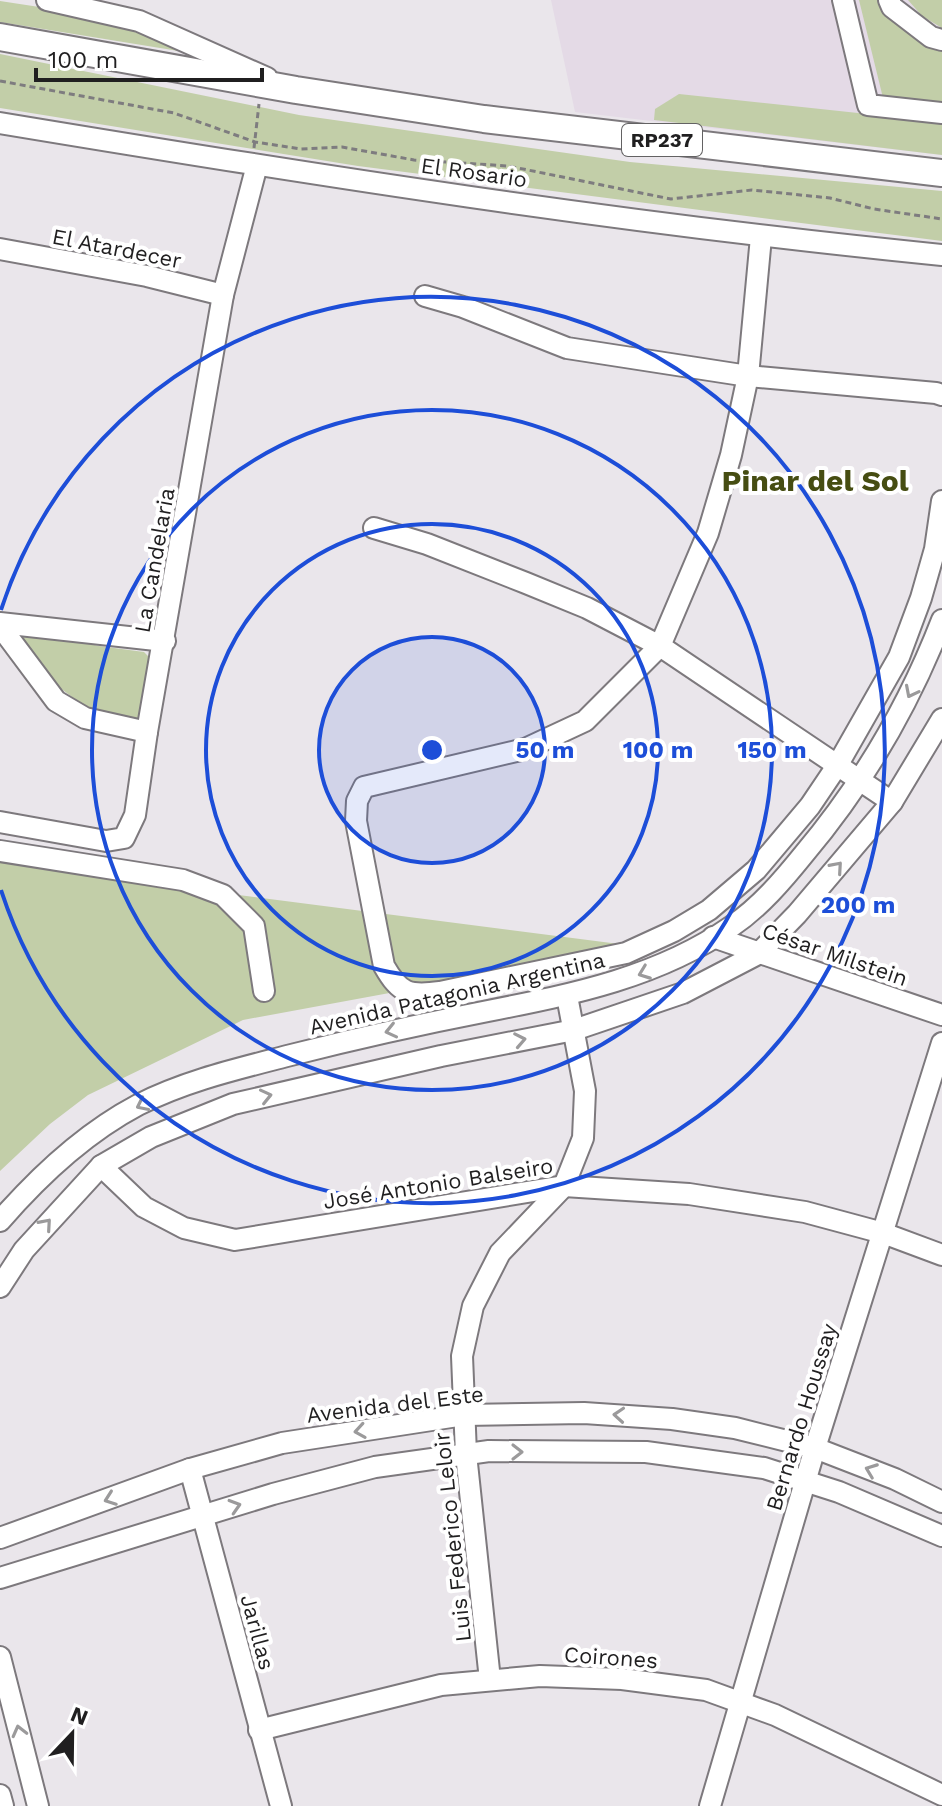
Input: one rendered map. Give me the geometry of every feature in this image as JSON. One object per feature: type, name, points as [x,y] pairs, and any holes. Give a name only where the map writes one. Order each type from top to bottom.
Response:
[{"type":"main road","name":"RP237","points":[[0,37],[296,90],[484,119],[942,173]]},
{"type":"street","points":[[47,0],[139,21],[296,90]]},
{"type":"street","points":[[843,0],[868,105],[942,113]]},
{"type":"street","points":[[889,0],[892,7],[931,37],[942,40]]},
{"type":"street","name":"El Rosario","points":[[0,123],[253,165],[761,237],[942,255]]},
{"type":"street","name":"La Candelaria","points":[[0,822],[106,841],[124,838],[135,815],[223,295],[253,165]]},
{"type":"street","points":[[761,237],[748,376],[731,455],[708,533],[660,646],[585,721],[525,749],[364,787],[357,801],[356,821],[384,966],[396,987],[417,995],[440,992],[626,953],[674,931],[709,910],[756,870],[810,806],[837,766],[899,657],[935,549],[942,501]]},
{"type":"street","name":"El Atardecer","points":[[0,249],[147,276],[223,295]]},
{"type":"street","points":[[425,296],[463,307],[567,348],[748,376],[942,395]]},
{"type":"street","points":[[374,528],[427,544],[587,608],[660,646],[892,802]]},
{"type":"street","name":"Avenida Patagonia Argentina","points":[[0,1221],[31,1185],[76,1147],[138,1105],[218,1073],[331,1045],[567,996],[668,963],[732,926],[764,900],[823,831],[858,780],[892,730],[924,666],[942,620]]},
{"type":"street","points":[[0,624],[165,641]]},
{"type":"street","points":[[0,624],[56,701],[85,718],[147,732]]},
{"type":"street","points":[[0,1287],[24,1250],[101,1166],[151,1137],[233,1104],[441,1056],[574,1030],[683,993],[758,954],[892,802],[942,719]]},
{"type":"street","points":[[0,851],[183,880],[223,895],[254,926],[264,991]]},
{"type":"street","name":"César Milstein","points":[[713,937],[942,1015]]},
{"type":"street","name":"Luis Federico Leloir","points":[[490,1680],[466,1454],[462,1356],[473,1306],[500,1253],[564,1186],[583,1138],[585,1091],[567,996]]},
{"type":"street","name":"Bernardo Houssay","points":[[710,1806],[815,1448],[942,1043]]},
{"type":"street","name":"José Antonio Balseiro","points":[[101,1166],[144,1207],[184,1228],[235,1240],[564,1186],[689,1194],[805,1212],[883,1233],[942,1255]]},
{"type":"street","name":"Avenida del Este","points":[[0,1538],[190,1469],[282,1443],[464,1415],[584,1413],[672,1419],[735,1428],[815,1448],[895,1479],[942,1502]]},
{"type":"street","points":[[0,1578],[375,1467],[489,1451],[646,1452],[764,1468],[839,1492],[942,1536]]},
{"type":"street","name":"Jarillas","points":[[190,1469],[281,1806]]},
{"type":"street","points":[[0,1657],[38,1806]]},
{"type":"street","name":"Coirones","points":[[259,1730],[441,1685],[540,1676],[622,1679],[706,1690],[742,1703],[775,1715],[942,1795]]},
{"type":"street","points":[[0,1795],[3,1806]]},
{"type":"path","points":[[0,81],[174,113],[255,142],[301,149],[342,147],[414,160],[508,166],[671,199],[752,190],[830,198],[874,209],[942,219]]},
{"type":"path","points":[[253,165],[262,84]]},
{"type":"shaded area","points":[[551,0],[942,0],[942,155],[575,112]]},
{"type":"green space","points":[[859,0],[879,0],[882,8],[942,48],[942,104],[883,98]]},
{"type":"green space","points":[[908,0],[942,0],[942,28],[922,16]]},
{"type":"green space","points":[[0,1],[72,12],[146,31],[197,54],[0,22]]},
{"type":"green space","points":[[0,54],[299,115],[630,162],[942,191],[942,241],[358,166],[0,108]]},
{"type":"green space","points":[[679,94],[942,122],[942,155],[654,120],[655,109]]},
{"type":"green space","points":[[36,632],[144,652],[153,661],[140,720],[96,710],[62,689],[41,668],[26,646],[23,635]]},
{"type":"green space","points":[[0,858],[177,887],[619,944],[617,951],[243,1020],[88,1095],[50,1124],[0,1171]]},
{"type":"district","name":"Pinar del Sol","points":[[815,481]]}]
